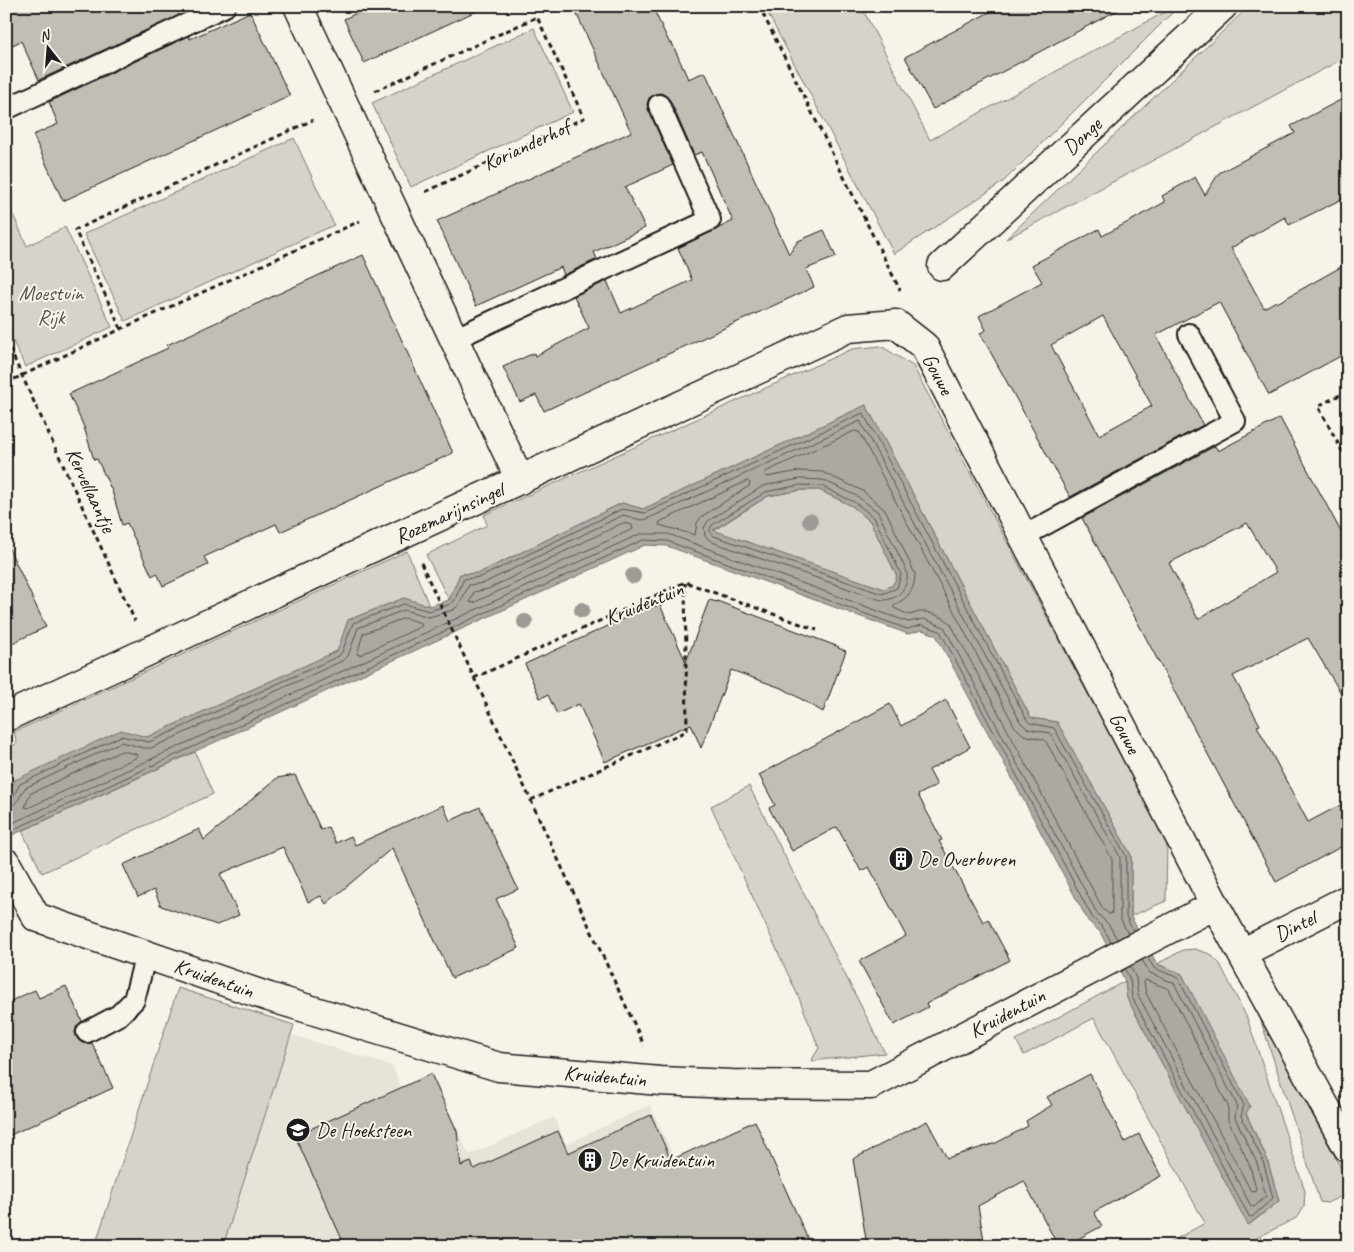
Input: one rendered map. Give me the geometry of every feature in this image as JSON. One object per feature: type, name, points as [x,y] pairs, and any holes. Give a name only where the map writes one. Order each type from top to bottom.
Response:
[{"type":"street","points":[[298,6],[520,480]]},
{"type":"street","name":"Donge","points":[[942,266],[1223,6]]},
{"type":"street","name":"Rozemarijnsingel","points":[[6,717],[848,328],[896,324]]},
{"type":"street","name":"Gouwe","points":[[896,324],[924,346],[1215,905],[1348,1148]]},
{"type":"street","name":"Kruidentuin","points":[[6,864],[36,917],[269,997],[499,1067],[660,1081],[732,1084],[871,1085],[1215,905]]},
{"type":"street","name":"Dintel","points":[[1242,953],[1348,899]]},
{"type":"lane","points":[[6,109],[225,6]]},
{"type":"lane","points":[[454,339],[710,220],[658,105]]},
{"type":"lane","points":[[1022,537],[1235,421],[1189,334]]},
{"type":"lane","points":[[87,1032],[119,1015],[134,1000],[146,954]]},
{"type":"path","points":[[759,6],[903,295]]},
{"type":"path","name":"Korianderhof","points":[[6,383],[584,118],[537,17],[75,230],[121,329]]},
{"type":"path","name":"Kervellaantje","points":[[6,341],[149,651]]},
{"type":"path","points":[[1348,391],[1318,406],[1348,462]]},
{"type":"path","points":[[531,800],[687,732],[685,582]]},
{"type":"path","name":"Kruidentuin","points":[[474,678],[685,582],[817,630]]},
{"type":"path","points":[[436,594],[660,1081]]},
{"type":"path","points":[[6,1241],[21,1246]]},
{"type":"shaded area","name":"De Hoeksteen","points":[[178,999],[392,1066],[401,1087],[432,1074],[469,1155],[554,1117],[566,1144],[650,1105],[676,1162],[705,1246],[140,1246]]},
{"type":"green space","points":[[764,6],[861,6],[930,140],[1179,6],[1003,182],[894,254]]},
{"type":"green space","points":[[1259,6],[1348,6],[1348,56],[1006,239],[1244,11]]},
{"type":"green space","points":[[534,28],[573,112],[411,187],[372,103]]},
{"type":"green space","points":[[294,138],[334,225],[125,321],[84,234]]},
{"type":"green space","name":"Moestuin Rijk","points":[[6,199],[27,246],[65,227],[112,327],[25,367],[6,326]]},
{"type":"green space","points":[[881,346],[913,366],[1167,842],[1166,901],[1131,916],[1131,855],[1057,722],[1031,718],[866,405],[643,509],[622,503],[479,573],[460,574],[449,600],[426,555],[487,525],[484,515],[852,349]]},
{"type":"green space","points":[[802,490],[819,490],[852,506],[870,521],[897,576],[893,585],[884,589],[713,531],[768,496]]},
{"type":"green space","points":[[407,551],[429,606],[404,598],[348,620],[338,651],[8,798],[6,751],[17,743],[14,732]]},
{"type":"green space","points":[[195,752],[213,794],[42,873],[22,831]]},
{"type":"green space","points":[[749,786],[885,1053],[811,1061],[819,1048],[799,998],[711,806]]},
{"type":"green space","points":[[1195,949],[1210,954],[1220,964],[1247,1018],[1305,1191],[1304,1207],[1298,1217],[1241,1246],[1163,1246],[1205,1223],[1094,1018],[1024,1055],[1016,1040],[1125,981],[1127,998],[1249,1225],[1279,1201],[1267,1159],[1182,974],[1157,964],[1183,950]]},
{"type":"green space","points":[[178,988],[294,1025],[223,1246],[95,1246]]},
{"type":"green space","points":[[1259,1015],[1347,1179],[1348,1193],[1327,1203],[1320,1202]]},
{"type":"water","points":[[866,405],[1031,718],[1057,722],[1131,855],[1131,917],[1157,964],[1182,974],[1250,1106],[1246,1114],[1267,1159],[1279,1201],[1248,1225],[1127,998],[1125,981],[1100,932],[1088,921],[936,635],[922,630],[908,634],[667,546],[645,545],[6,838],[6,798],[15,780],[121,730],[147,737],[337,651],[348,620],[404,598],[429,606],[449,600],[460,574],[479,573],[622,503],[643,509]],"holes":[[[802,490],[819,490],[852,506],[870,521],[897,576],[893,585],[884,589],[713,530],[768,496]]]},
{"type":"building","points":[[6,6],[175,6],[179,15],[39,80],[21,41],[6,48]]},
{"type":"building","points":[[372,6],[487,6],[364,63],[344,19]]},
{"type":"building","points":[[573,6],[652,6],[670,44],[672,43],[688,79],[705,72],[789,254],[798,241],[824,230],[836,257],[806,269],[814,287],[544,411],[536,395],[520,402],[503,367],[534,353],[535,356],[589,328],[574,296],[607,281],[621,313],[692,280],[678,248],[733,221],[702,152],[694,155],[670,100],[661,93],[655,94],[649,98],[648,109],[673,165],[625,187],[645,228],[594,252],[597,259],[564,275],[561,267],[476,306],[437,221],[631,132]]},
{"type":"building","points":[[1001,6],[1125,6],[933,109],[905,57]]},
{"type":"building","points":[[250,12],[290,96],[63,201],[33,135],[58,124],[49,102],[189,36],[190,39]]},
{"type":"building","points":[[1348,96],[1348,196],[1289,225],[1285,217],[1231,248],[1264,308],[1276,301],[1277,303],[1348,263],[1348,352],[1269,395],[1219,302],[1156,335],[1203,425],[1070,497],[980,333],[986,330],[979,316],[1042,282],[1032,265],[1099,229],[1102,236],[1134,219],[1165,202],[1162,196],[1195,177],[1205,195],[1219,173],[1295,133],[1291,126]],"holes":[[[1103,316],[1152,406],[1099,435],[1051,345]]]},
{"type":"building","points":[[363,255],[453,453],[280,532],[276,524],[204,557],[208,565],[163,586],[157,573],[152,576],[127,523],[122,525],[112,491],[97,459],[94,460],[84,427],[69,394],[168,348],[167,345]]},
{"type":"building","points":[[1280,418],[1348,545],[1348,705],[1308,638],[1233,676],[1260,725],[1257,726],[1308,822],[1348,801],[1348,843],[1276,882],[1082,518],[1215,446],[1218,451]],"holes":[[[1247,523],[1276,572],[1198,619],[1169,563]]]},
{"type":"building","points":[[6,542],[46,627],[6,646]]},
{"type":"building","points":[[709,600],[717,601],[846,651],[823,712],[784,689],[731,670],[701,748],[691,724],[605,762],[579,704],[557,714],[548,695],[540,698],[525,664],[645,609],[660,605],[686,662]]},
{"type":"building","name":"De Overburen","points":[[946,700],[970,747],[929,770],[937,785],[918,795],[942,840],[939,841],[983,922],[988,919],[1010,960],[926,1004],[928,1007],[894,1025],[859,961],[906,936],[869,867],[861,871],[837,827],[792,851],[769,808],[775,805],[759,775],[890,704],[901,726]]},
{"type":"building","points":[[295,775],[321,830],[328,827],[336,843],[351,836],[355,845],[443,805],[450,821],[480,807],[518,889],[496,899],[519,948],[452,978],[392,848],[326,904],[321,896],[308,902],[283,847],[220,874],[239,915],[217,925],[161,906],[154,890],[138,897],[123,865],[199,829],[204,840],[277,778]]},
{"type":"building","points":[[66,986],[82,1021],[77,1026],[76,1037],[81,1042],[92,1043],[113,1088],[6,1137],[6,1003],[35,990],[39,998]]},
{"type":"building","name":"De Kruidentuin","points":[[431,1074],[457,1131],[461,1166],[471,1162],[474,1169],[558,1131],[568,1153],[651,1115],[671,1160],[755,1121],[811,1246],[345,1246],[295,1136]]},
{"type":"building","points":[[1090,1074],[1125,1142],[1139,1134],[1161,1176],[1094,1212],[1102,1226],[1065,1246],[1058,1246],[1024,1181],[978,1206],[985,1246],[867,1246],[853,1159],[927,1121],[947,1158],[996,1143],[1028,1126],[1026,1121],[1052,1105],[1047,1097]]},
{"type":"place","name":"De Overburen","points":[[901,859]]},
{"type":"place","name":"De Hoeksteen","points":[[298,1130]]},
{"type":"place","name":"De Kruidentuin","points":[[590,1160]]}]
